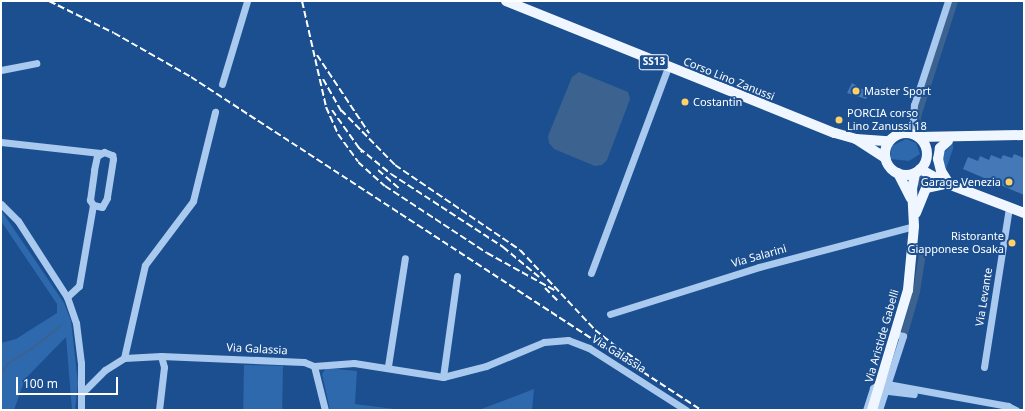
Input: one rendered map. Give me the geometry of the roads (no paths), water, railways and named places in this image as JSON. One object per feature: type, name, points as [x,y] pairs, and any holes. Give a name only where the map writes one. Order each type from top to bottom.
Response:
[{"type":"main road","name":"Corso Lino Zanussi","points":[[506,1],[802,121],[856,139],[885,158]]},
{"type":"main road","points":[[1024,135],[967,138],[901,133],[888,141],[885,158],[889,167],[898,174],[918,171],[1024,213]]},
{"type":"main road","points":[[916,135],[935,172],[949,184]]},
{"type":"main road","points":[[918,171],[927,156],[948,142],[967,138]]},
{"type":"main road","name":"Corso Lino Zanussi","points":[[856,139],[888,141]]},
{"type":"main road","points":[[948,142],[940,148],[938,159],[949,184]]},
{"type":"main road","name":"Via Aristide Gabelli","points":[[914,223],[912,199],[918,171]]},
{"type":"main road","name":"Via Aristide Gabelli","points":[[898,174],[912,199]]},
{"type":"main road","name":"Via Aristide Gabelli","points":[[872,410],[883,387],[908,290],[914,223],[918,203],[926,188],[931,184],[949,184]]},
{"type":"street","points":[[222,84],[246,1]]},
{"type":"street","points":[[916,135],[914,105],[948,1]]},
{"type":"street","points":[[1,70],[36,62]]},
{"type":"street","points":[[591,272],[668,67]]},
{"type":"street","points":[[83,392],[105,370],[124,358],[145,264],[192,201],[215,112]]},
{"type":"street","points":[[1,142],[112,154],[112,166],[106,205],[102,207],[93,205]]},
{"type":"street","points":[[67,297],[79,286],[93,205],[90,200],[94,170],[100,153]]},
{"type":"street","points":[[1,204],[18,221],[67,297],[76,323],[83,392],[81,410]]},
{"type":"street","name":"Via Levante","points":[[984,367],[1009,207]]},
{"type":"street","name":"Via Salarini","points":[[610,314],[759,267],[914,223]]},
{"type":"street","points":[[388,366],[405,258]]},
{"type":"street","points":[[443,377],[457,276]]},
{"type":"street","name":"Via Galassia","points":[[124,358],[161,356],[304,362],[314,366],[354,363],[388,366],[443,377],[486,366],[544,342],[568,340],[589,348],[686,410]]},
{"type":"street","points":[[159,410],[164,367],[161,356]]},
{"type":"street","points":[[314,366],[325,410]]},
{"type":"street","points":[[879,410],[883,387]]},
{"type":"street","points":[[866,410],[873,388],[883,387],[1008,406],[1016,410]]},
{"type":"waterway","points":[[916,126],[917,116],[954,1]]},
{"type":"waterway","points":[[921,178],[921,183]]},
{"type":"waterway","points":[[904,333],[916,291],[922,255]]},
{"type":"waterway","points":[[1,376],[7,364],[33,348],[60,326]]},
{"type":"railway","points":[[49,1],[114,33],[191,77],[701,410]]},
{"type":"railway","points":[[302,1],[326,107],[338,134],[358,162],[385,186],[487,253],[554,290]]},
{"type":"railway","points":[[317,55],[369,133]]},
{"type":"railway","points":[[323,79],[343,114]]},
{"type":"railway","points":[[332,110],[362,152]]},
{"type":"railway","points":[[341,110],[395,165],[520,250],[595,330],[631,358]]},
{"type":"railway","points":[[359,148],[391,174],[503,247],[539,277]]},
{"type":"railway","points":[[378,170],[401,190]]},
{"type":"railway","points":[[545,288],[558,301]]},
{"type":"railway","points":[[627,353],[643,364]]},
{"type":"place","name":"Master Sport","points":[[856,91]]},
{"type":"place","name":"Costantin","points":[[685,102]]},
{"type":"place","name":"PORCIA corso Lino Zanussi 18","points":[[839,120]]},
{"type":"place","name":"Garage Venezia","points":[[1009,182]]},
{"type":"place","name":"Ristorante Giapponese Osaka","points":[[1012,243]]}]
